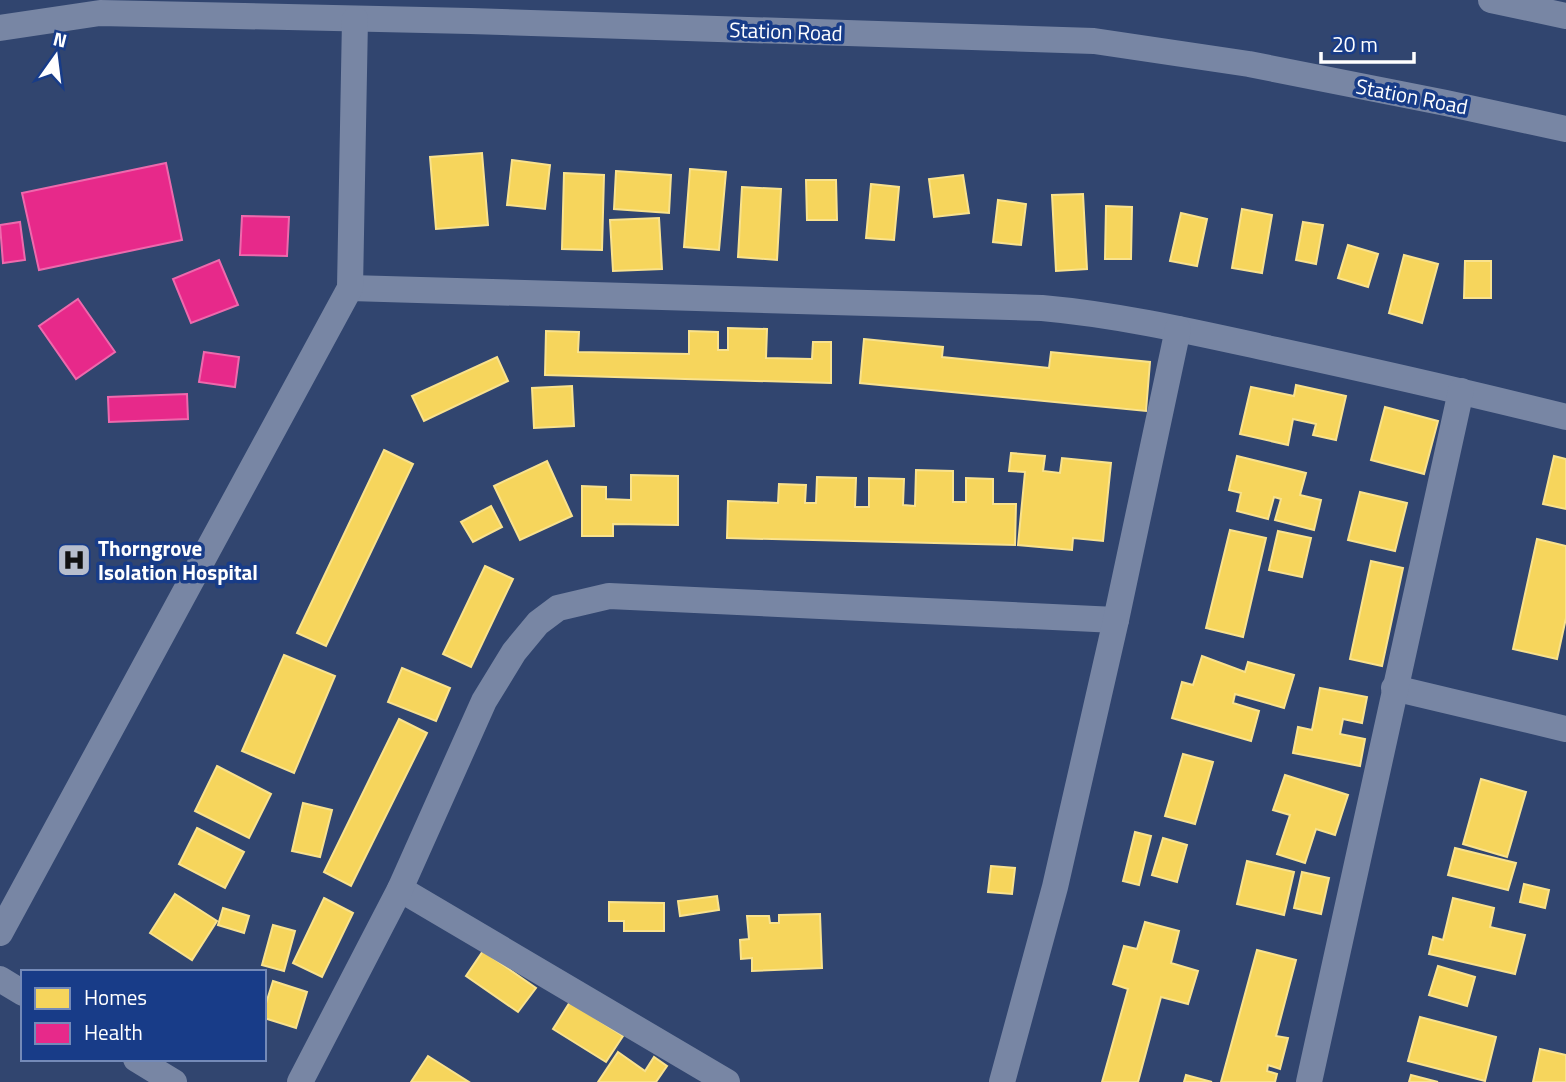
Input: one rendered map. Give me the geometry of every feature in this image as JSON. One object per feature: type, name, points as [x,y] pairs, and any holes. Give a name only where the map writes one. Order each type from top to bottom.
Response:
[{"type":"street","points":[[1491,0],[1566,16]]},
{"type":"street","name":"Station Road","points":[[0,29],[100,6],[355,19],[476,10],[1094,41],[1249,64],[1566,129]]},
{"type":"street","points":[[0,933],[350,288],[355,19]]},
{"type":"street","points":[[350,288],[1042,308],[1090,312],[1461,390],[1566,416]]},
{"type":"street","points":[[1002,1082],[1055,887],[1178,329]]},
{"type":"street","points":[[1309,1082],[1461,390]]},
{"type":"street","points":[[300,1082],[400,889],[484,701],[514,652],[538,623],[558,608],[609,596],[1116,620]]},
{"type":"street","points":[[1394,688],[1566,729]]},
{"type":"street","points":[[400,889],[727,1082]]},
{"type":"street","points":[[0,979],[21,992]]},
{"type":"street","points":[[139,1061],[174,1082]]},
{"type":"building: Homes","points":[[482,153],[488,225],[436,229],[430,157]]},
{"type":"building: Homes","points":[[512,160],[550,165],[545,209],[507,205]]},
{"type":"building: Homes","points":[[690,169],[726,172],[719,250],[684,247]]},
{"type":"building: Homes","points":[[616,171],[671,175],[669,213],[614,209]]},
{"type":"building: Homes","points":[[564,173],[604,175],[602,250],[562,249]]},
{"type":"building: Homes","points":[[963,175],[969,213],[934,217],[929,179]]},
{"type":"building: Homes","points":[[806,180],[836,180],[837,220],[807,220]]},
{"type":"building: Homes","points":[[871,184],[899,187],[894,240],[866,238]]},
{"type":"building: Homes","points":[[742,187],[781,189],[777,260],[738,257]]},
{"type":"building: Homes","points":[[1083,194],[1087,269],[1056,271],[1052,195]]},
{"type":"building: Homes","points":[[998,200],[1026,204],[1021,245],[993,242]]},
{"type":"building: Homes","points":[[1106,206],[1132,207],[1131,259],[1105,259]]},
{"type":"building: Homes","points":[[1242,209],[1272,215],[1262,273],[1232,268]]},
{"type":"building: Homes","points":[[1181,213],[1207,219],[1197,266],[1170,261]]},
{"type":"building: Homes","points":[[659,218],[662,269],[613,271],[610,220]]},
{"type":"building: Homes","points":[[1303,222],[1323,225],[1316,264],[1296,260]]},
{"type":"building: Homes","points":[[1348,245],[1378,254],[1368,287],[1338,278]]},
{"type":"building: Homes","points":[[1404,255],[1438,264],[1422,323],[1389,313]]},
{"type":"building: Homes","points":[[1465,261],[1491,261],[1491,298],[1464,298]]},
{"type":"building: Homes","points":[[728,328],[767,329],[766,358],[812,359],[813,342],[831,342],[831,383],[545,375],[546,331],[579,332],[578,352],[689,354],[689,331],[718,332],[718,350],[728,350]]},
{"type":"building: Homes","points":[[864,339],[943,347],[942,357],[1049,368],[1051,352],[1150,362],[1146,411],[860,383]]},
{"type":"building: Homes","points":[[497,357],[508,381],[424,421],[412,396]]},
{"type":"building: Homes","points":[[1296,385],[1346,396],[1336,440],[1313,435],[1316,424],[1293,419],[1288,445],[1240,434],[1251,387],[1294,396]]},
{"type":"building: Homes","points":[[572,386],[574,426],[534,428],[532,388]]},
{"type":"building: Homes","points":[[1385,407],[1438,421],[1424,474],[1371,460]]},
{"type":"building: Homes","points":[[384,450],[413,464],[326,646],[297,633]]},
{"type":"building: Homes","points":[[1011,453],[1045,456],[1043,471],[1060,473],[1062,458],[1111,463],[1103,541],[1073,538],[1072,550],[1018,545],[1025,472],[1009,471]]},
{"type":"building: Homes","points":[[1237,456],[1306,473],[1300,495],[1321,500],[1314,530],[1275,520],[1281,499],[1274,497],[1268,519],[1237,511],[1241,493],[1229,490]]},
{"type":"building: Homes","points":[[1554,456],[1566,459],[1566,509],[1543,504]]},
{"type":"building: Homes","points":[[547,461],[572,516],[520,540],[494,486]]},
{"type":"building: Homes","points":[[916,470],[953,471],[953,502],[966,502],[966,478],[993,479],[993,504],[1016,504],[1015,545],[727,538],[728,501],[778,503],[779,484],[806,485],[805,503],[816,503],[817,477],[856,478],[855,507],[869,507],[869,478],[904,479],[903,505],[915,506]]},
{"type":"building: Homes","points":[[631,475],[678,476],[678,525],[613,524],[613,536],[582,536],[582,486],[606,487],[606,499],[631,500]]},
{"type":"building: Homes","points":[[1360,492],[1407,503],[1395,551],[1348,540]]},
{"type":"building: Homes","points":[[491,506],[502,527],[473,542],[461,522]]},
{"type":"building: Homes","points":[[1230,530],[1266,538],[1243,637],[1206,628]]},
{"type":"building: Homes","points":[[1278,531],[1311,538],[1302,577],[1269,570]]},
{"type":"building: Homes","points":[[1537,539],[1566,546],[1566,618],[1557,659],[1513,649]]},
{"type":"building: Homes","points":[[1371,561],[1403,568],[1382,666],[1350,659]]},
{"type":"building: Homes","points":[[485,566],[513,579],[471,667],[443,654]]},
{"type":"building: Homes","points":[[284,655],[335,676],[294,773],[242,751]]},
{"type":"building: Homes","points":[[1202,656],[1245,672],[1248,662],[1294,675],[1284,708],[1235,694],[1233,703],[1259,711],[1251,741],[1172,718],[1182,682],[1193,685]]},
{"type":"building: Homes","points":[[402,668],[450,688],[436,721],[388,702]]},
{"type":"building: Homes","points":[[1320,688],[1367,697],[1362,723],[1343,719],[1340,734],[1365,739],[1360,766],[1293,753],[1298,727],[1312,730]]},
{"type":"building: Homes","points":[[399,719],[427,733],[351,886],[324,872]]},
{"type":"building: Homes","points":[[1183,754],[1213,762],[1195,824],[1165,816]]},
{"type":"building: Homes","points":[[217,766],[271,794],[249,838],[195,811]]},
{"type":"building: Homes","points":[[1285,775],[1348,795],[1335,835],[1316,829],[1305,863],[1277,854],[1290,815],[1273,810]]},
{"type":"building: Homes","points":[[1481,779],[1526,792],[1507,857],[1463,844]]},
{"type":"building: Homes","points":[[303,803],[332,810],[320,857],[292,851]]},
{"type":"building: Homes","points":[[197,828],[244,852],[225,888],[179,864]]},
{"type":"building: Homes","points":[[1135,832],[1151,836],[1139,885],[1123,881]]},
{"type":"building: Homes","points":[[1163,838],[1187,845],[1177,882],[1152,875]]},
{"type":"building: Homes","points":[[1455,848],[1516,863],[1508,890],[1448,875]]},
{"type":"building: Homes","points":[[1247,861],[1294,872],[1284,915],[1237,904]]},
{"type":"building: Homes","points":[[991,866],[1015,868],[1012,894],[988,892]]},
{"type":"building: Homes","points":[[1302,872],[1329,878],[1321,914],[1294,908]]},
{"type":"building: Homes","points":[[1524,884],[1549,890],[1545,908],[1520,902]]},
{"type":"building: Homes","points":[[175,894],[217,921],[192,960],[150,933]]},
{"type":"building: Homes","points":[[717,896],[719,910],[680,916],[678,901]]},
{"type":"building: Homes","points":[[324,898],[353,913],[322,977],[293,963]]},
{"type":"building: Homes","points":[[1453,898],[1494,908],[1490,927],[1525,935],[1515,974],[1429,954],[1433,937],[1443,940]]},
{"type":"building: Homes","points":[[609,902],[664,903],[664,931],[624,931],[624,921],[609,921]]},
{"type":"building: Homes","points":[[223,908],[249,916],[244,933],[218,925]]},
{"type":"building: Homes","points":[[820,914],[822,968],[752,971],[752,958],[741,959],[740,940],[749,939],[747,916],[769,916],[770,923],[779,923],[779,915]]},
{"type":"building: Homes","points":[[1145,922],[1179,931],[1171,963],[1198,971],[1188,1004],[1161,997],[1138,1082],[1102,1082],[1128,989],[1113,984],[1124,946],[1137,949]]},
{"type":"building: Homes","points":[[273,925],[295,931],[284,971],[262,965]]},
{"type":"building: Homes","points":[[1257,950],[1296,960],[1276,1036],[1288,1038],[1280,1069],[1268,1065],[1267,1071],[1277,1074],[1275,1082],[1221,1082]]},
{"type":"building: Homes","points":[[483,951],[536,988],[518,1012],[466,976]]},
{"type":"building: Homes","points":[[1438,966],[1475,977],[1467,1006],[1429,995]]},
{"type":"building: Homes","points":[[273,981],[307,992],[296,1028],[266,1019],[266,1004]]},
{"type":"building: Homes","points":[[570,1002],[623,1036],[606,1062],[553,1029]]},
{"type":"building: Homes","points":[[1420,1017],[1496,1037],[1485,1081],[1408,1061]]},
{"type":"building: Homes","points":[[1540,1049],[1566,1055],[1566,1082],[1533,1082]]},
{"type":"building: Homes","points":[[618,1052],[645,1071],[654,1057],[667,1066],[656,1082],[598,1082]]},
{"type":"building: Homes","points":[[428,1056],[469,1082],[411,1082]]},
{"type":"building: Homes","points":[[1186,1075],[1212,1082],[1184,1082]]},
{"type":"building: Homes","points":[[1411,1075],[1438,1082],[1409,1082]]},
{"type":"building: Health","points":[[166,163],[182,240],[39,270],[22,193]]},
{"type":"building: Health","points":[[242,216],[289,217],[287,256],[240,255]]},
{"type":"building: Health","points":[[20,222],[25,260],[3,263],[0,225]]},
{"type":"building: Health","points":[[219,260],[238,305],[191,323],[173,279]]},
{"type":"building: Health","points":[[78,299],[115,352],[76,379],[39,326]]},
{"type":"building: Health","points":[[204,352],[239,357],[235,387],[199,382]]},
{"type":"building: Health","points":[[187,394],[188,419],[109,422],[108,397]]},
{"type":"place","name":"Thorngrove Isolation Hospital","points":[[74,560]]}]
